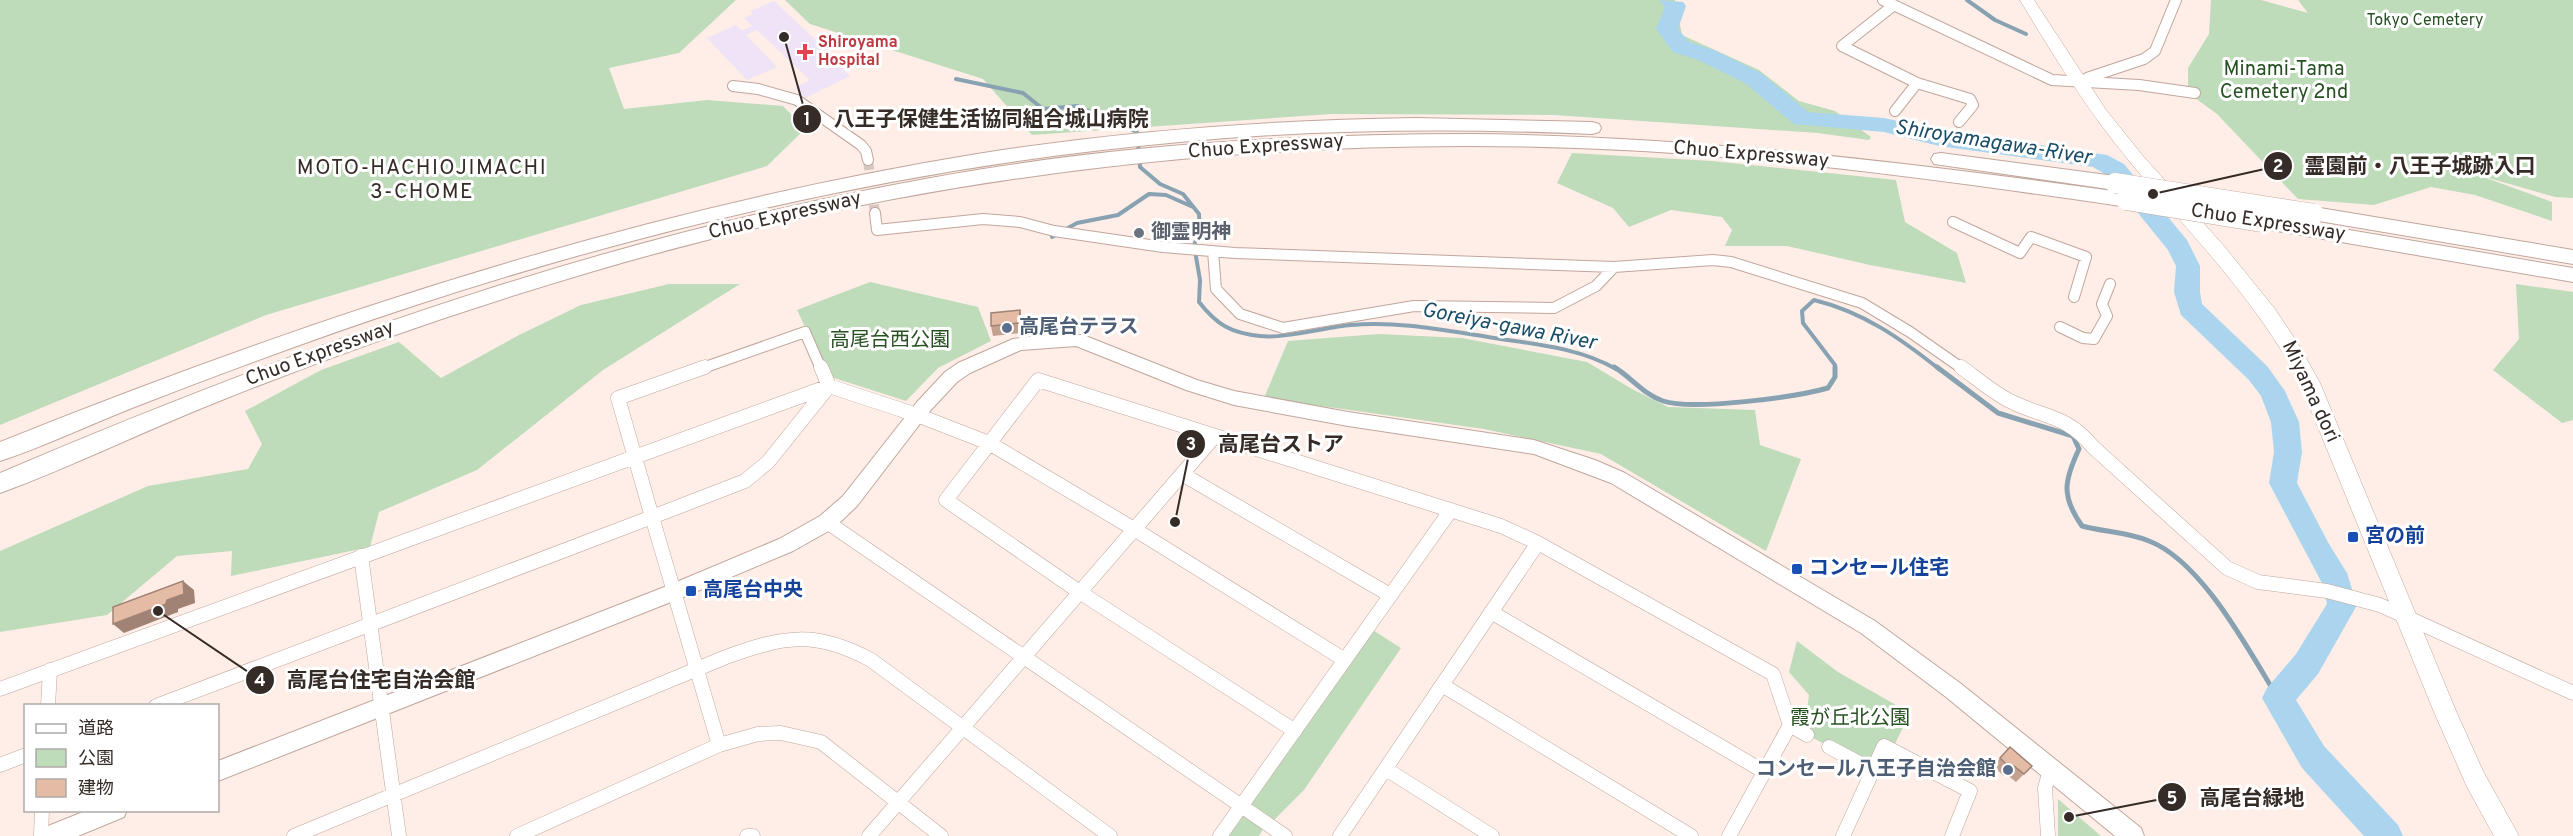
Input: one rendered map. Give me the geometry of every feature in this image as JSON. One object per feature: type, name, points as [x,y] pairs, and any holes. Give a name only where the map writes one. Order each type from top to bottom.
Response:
[{"type":"highway","name":"Chuo Expressway","points":[[0,452],[206,370],[320,330],[469,282],[608,241],[816,190],[928,169],[1162,145],[1458,140],[1646,145],[2118,191],[2314,214],[2573,257]]},
{"type":"highway","name":"Chuo Expressway","points":[[0,483],[136,424],[292,363],[446,309],[551,276],[762,220],[897,191],[1020,171],[1121,149]]},
{"type":"highway","name":"Chuo Expressway","points":[[2118,191],[2261,222],[2573,275]]},
{"type":"main road","name":"Miyama dori","points":[[2027,0],[2077,81],[2112,130],[2264,305],[2289,343],[2310,383],[2449,722],[2475,779],[2506,836]]},
{"type":"street","points":[[1882,0],[2038,75],[2061,82],[2077,81],[2156,87],[2195,93]]},
{"type":"street","points":[[2077,81],[2144,59],[2155,51],[2175,0]]},
{"type":"street","points":[[1894,5],[1842,46],[1917,83],[1970,99],[1973,105],[1959,122]]},
{"type":"street","points":[[1895,111],[1917,83]]},
{"type":"street","points":[[733,86],[758,88],[797,100],[861,145],[866,151],[868,160]]},
{"type":"street","points":[[875,213],[877,230],[983,219],[1020,222],[1059,232],[1189,250],[1614,267],[1731,262],[1862,303],[1910,332],[2008,400],[2058,418],[2080,431],[2093,447],[2227,568],[2258,582],[2327,591],[2382,606],[2573,693]]},
{"type":"street","points":[[1953,222],[2020,253],[2031,237],[2086,257],[2074,297]]},
{"type":"street","points":[[1208,251],[1216,289],[1240,314],[1283,328],[1414,306],[1554,308],[1596,286],[1614,267]]},
{"type":"street","points":[[2060,327],[2083,338],[2094,339],[2107,316],[2102,304],[2110,284]]},
{"type":"street","points":[[719,746],[633,457],[618,398],[805,332],[829,386]]},
{"type":"street","points":[[219,771],[674,592],[786,545],[827,522],[867,483],[917,415],[951,377],[964,368],[1019,344],[1050,340],[1077,340],[1192,385],[1234,398],[1348,419],[1534,447],[1618,478],[1868,627],[1921,665],[2133,836]]},
{"type":"street","points":[[1295,731],[1081,592],[946,500],[1038,380],[1501,526],[1538,543],[1773,674],[1790,725],[1807,735]]},
{"type":"street","points":[[159,704],[745,481],[768,462],[829,386]]},
{"type":"street","points":[[0,688],[829,386],[917,415],[988,443],[1134,529],[1344,660]]},
{"type":"street","points":[[869,836],[1214,437]]},
{"type":"street","points":[[1182,474],[1390,596]]},
{"type":"street","points":[[1220,836],[1451,510]]},
{"type":"street","points":[[827,522],[1285,836]]},
{"type":"street","points":[[1340,836],[1538,543]]},
{"type":"street","points":[[362,556],[399,836]]},
{"type":"street","points":[[1491,612],[1763,771]]},
{"type":"street","points":[[294,836],[695,669],[756,646],[806,639],[824,640],[871,660],[1110,836]]},
{"type":"street","points":[[48,704],[50,670]]},
{"type":"street","points":[[1442,685],[1691,836]]},
{"type":"street","points":[[1729,836],[1790,725]]},
{"type":"street","points":[[517,836],[719,746],[751,735],[778,732],[798,734],[821,742],[941,836]]},
{"type":"street","points":[[1843,836],[1884,746],[1970,791],[1952,836]]},
{"type":"street","points":[[1829,747],[1872,770]]},
{"type":"street","points":[[0,765],[24,756]]},
{"type":"street","points":[[1386,769],[1492,836]]},
{"type":"street","points":[[2048,836],[2045,788],[2050,770]]},
{"type":"street","points":[[41,836],[42,812]]},
{"type":"street","points":[[51,836],[111,812]]},
{"type":"street","points":[[747,836],[753,836]]},
{"type":"shaded area","name":"Shiroyama Hospital","points":[[774,1],[846,68],[843,70],[850,76],[805,98],[795,88],[810,80],[757,30],[746,35],[777,67],[747,80],[707,38],[736,25],[742,31],[752,26],[744,18],[753,14],[751,11]]},
{"type":"green space","points":[[0,0],[736,0],[679,53],[609,68],[624,109],[707,100],[783,106],[805,129],[767,166],[266,315],[0,425]]},
{"type":"green space","points":[[785,0],[1675,0],[1682,35],[1759,70],[1799,101],[1835,111],[1871,137],[1869,140],[1818,133],[1554,115],[1331,114],[1032,135],[983,79],[810,24]]},
{"type":"green space","points":[[2211,0],[2261,0],[2308,13],[2298,0],[2573,0],[2573,198],[2555,197],[2478,175],[2552,202],[2552,221],[2475,195],[2431,187],[2374,205],[2298,199],[2217,114],[2188,93],[2188,68],[2209,34]]},
{"type":"green space","points":[[1572,153],[1712,161],[1896,180],[1905,222],[1957,253],[1966,283],[1870,265],[1787,246],[1725,246],[1732,230],[1722,217],[1671,210],[1629,227],[1613,208],[1557,183]]},
{"type":"green space","name":"高尾台西公園","points":[[870,282],[978,307],[991,341],[938,368],[906,401],[828,376],[797,310]]},
{"type":"green space","points":[[669,284],[740,284],[603,370],[477,470],[379,512],[370,547],[231,576],[232,551],[177,556],[107,615],[0,632],[0,551],[148,486],[248,469],[262,444],[245,411],[321,370],[399,342],[441,378],[519,335],[581,305]]},
{"type":"green space","points":[[2516,284],[2573,292],[2573,420],[2562,423],[2493,370],[2519,339]]},
{"type":"green space","points":[[1379,334],[1462,338],[1587,362],[1668,407],[1755,410],[1760,445],[1801,459],[1766,551],[1601,454],[1484,429],[1264,398],[1288,341]]},
{"type":"green space","points":[[1368,627],[1401,648],[1304,790],[1269,825],[1266,823],[1259,836],[1220,836]]},
{"type":"green space","name":"霞が丘北公園","points":[[1797,641],[1838,672],[1910,713],[1892,750],[1872,770],[1804,733],[1809,695],[1789,672]]},
{"type":"green space","points":[[2058,799],[2101,836],[2058,836]]},
{"type":"building","points":[[1020,310],[1019,323],[991,326],[991,313]]},
{"type":"building","points":[[183,581],[184,594],[167,600],[166,604],[113,624],[113,607]]},
{"type":"building","points":[[2010,747],[2032,766],[2024,774],[2014,766],[2011,769],[2000,758]]},
{"type":"waterway","name":"Shiroyamagawa-River","points":[[1669,0],[1676,6],[1667,29],[1681,47],[1706,55],[1753,78],[1802,119],[1884,125],[1939,138],[2099,160],[2116,170],[2178,246],[2188,266],[2187,292],[2190,308],[2258,373],[2272,391],[2285,422],[2288,452],[2283,483],[2319,553],[2337,582],[2342,605],[2307,664],[2278,698],[2313,757],[2386,836]]},
{"type":"waterway","points":[[1967,0],[1995,20],[2026,34]]},
{"type":"waterway","name":"Goreiya-gawa River","points":[[956,79],[1023,93],[1043,109],[1077,106],[1137,132],[1140,167],[1160,184],[1183,194],[1199,214],[1200,231],[1194,245],[1200,280],[1199,302],[1212,317],[1233,330],[1250,335],[1269,336],[1351,325],[1386,324],[1420,327],[1554,347],[1586,356],[1616,369]]},
{"type":"waterway","name":"Shiroyamagawa-River","points":[[2106,157],[2106,164]]},
{"type":"waterway","points":[[1052,237],[1077,223],[1118,215],[1149,194],[1166,195],[1193,207]]},
{"type":"waterway","name":"Goreiya-gawa River","points":[[1614,367],[1656,398],[1677,404],[1720,404],[1770,399],[1828,388],[1835,377],[1835,365],[1803,323],[1802,311],[1814,300],[1849,311],[1880,327],[1939,369]]},
{"type":"waterway","name":"Goreiya-gawa River","points":[[1937,367],[1998,413],[2073,436],[2079,449],[2070,470],[2067,488],[2071,506],[2082,526],[2149,541],[2169,552],[2187,567],[2222,609],[2278,698]]},
{"type":"tunnel","points":[[868,160],[875,213]]},
{"type":"place","name":"八王子保健生活協同組合城山病院","points":[[784,37]]},
{"type":"place","name":"Shiroyama Hospital","points":[[805,52]]},
{"type":"place","name":"霊園前・八王子城跡入口","points":[[2153,194]]},
{"type":"place","name":"御霊明神","points":[[1139,233]]},
{"type":"place","name":"高尾台テラス","points":[[1007,328]]},
{"type":"place","name":"高尾台ストア","points":[[1175,522]]},
{"type":"place","name":"宮の前","points":[[2353,537]]},
{"type":"place","name":"コンセール住宅","points":[[1797,569]]},
{"type":"place","name":"高尾台中央","points":[[691,591]]},
{"type":"place","name":"高尾台住宅自治会館","points":[[158,611]]},
{"type":"place","name":"コンセール八王子自治会館","points":[[2008,770]]},
{"type":"place","name":"高尾台緑地","points":[[2069,817]]},
{"type":"district","name":"MOTO-HACHIOJIMACHI 3-CHOME","points":[[422,180]]},
{"type":"park label","name":"Tokyo Cemetery","points":[[2425,21]]},
{"type":"park label","name":"Minami-Tama Cemetery 2nd","points":[[2284,82]]}]
